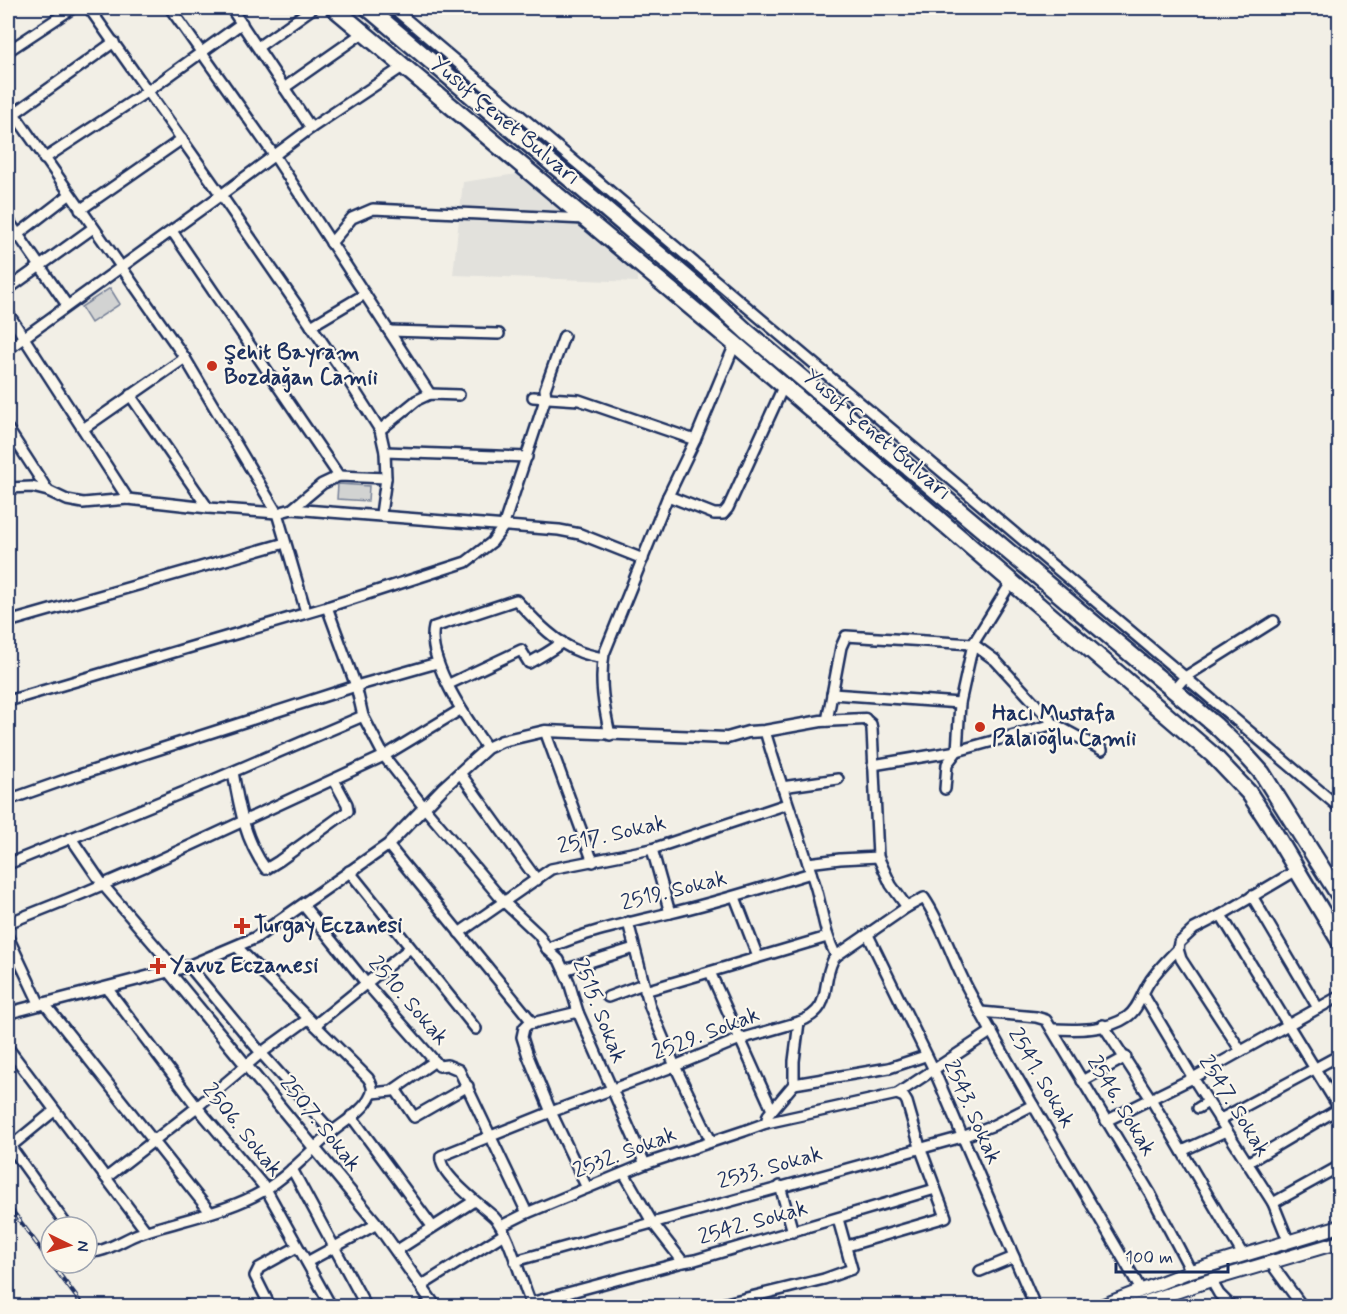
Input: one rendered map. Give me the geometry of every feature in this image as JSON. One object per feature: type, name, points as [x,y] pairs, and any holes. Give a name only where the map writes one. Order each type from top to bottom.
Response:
[{"type":"highway","name":"Yusuf Çenet Bulvarı","points":[[334,8],[784,385],[1235,776],[1249,793],[1340,942]]},
{"type":"highway","name":"Yusuf Çenet Bulvarı","points":[[368,8],[706,294],[773,354],[1227,736],[1262,773],[1340,897]]},
{"type":"main road","points":[[1101,1306],[1191,1271],[1340,1226]]},
{"type":"main road","points":[[1134,1306],[1153,1303],[1211,1280],[1340,1242]]},
{"type":"street","points":[[8,51],[73,8]]},
{"type":"street","points":[[89,8],[221,195],[380,430],[385,452],[386,478],[381,514]]},
{"type":"street","points":[[170,8],[274,155],[430,394]]},
{"type":"street","points":[[231,8],[310,128]]},
{"type":"street","points":[[258,47],[313,8]]},
{"type":"street","points":[[393,8],[1340,808]]},
{"type":"street","points":[[44,159],[148,91],[242,23]]},
{"type":"street","points":[[284,88],[364,32]]},
{"type":"street","points":[[114,42],[9,112],[185,358],[277,513],[306,612]]},
{"type":"street","points":[[8,349],[310,128],[404,66]]},
{"type":"street","points":[[80,210],[182,139]]},
{"type":"street","points":[[8,243],[69,195]]},
{"type":"street","points":[[331,243],[352,218],[373,209],[588,219]]},
{"type":"street","points":[[8,220],[67,305]]},
{"type":"street","points":[[8,289],[93,228]]},
{"type":"street","points":[[172,231],[339,476]]},
{"type":"street","points":[[311,326],[365,294]]},
{"type":"street","points":[[8,313],[128,499]]},
{"type":"street","points":[[389,331],[499,334]]},
{"type":"street","points":[[8,701],[245,632],[466,562],[483,550],[503,527],[546,397],[544,389],[564,336]]},
{"type":"street","points":[[610,735],[602,700],[603,658],[668,496],[695,440],[735,344]]},
{"type":"street","points":[[83,429],[185,358]]},
{"type":"street","points":[[668,496],[714,514],[723,514],[728,508],[784,385]]},
{"type":"street","points":[[380,430],[417,400],[430,394],[459,396]]},
{"type":"street","points":[[129,395],[207,508]]},
{"type":"street","points":[[533,397],[579,400],[695,440]]},
{"type":"street","points":[[8,429],[48,491]]},
{"type":"street","points":[[385,452],[527,457]]},
{"type":"street","points":[[292,509],[322,484],[339,476],[386,478]]},
{"type":"street","points":[[8,488],[32,487],[48,491],[67,500],[83,503],[128,499],[207,508],[277,513],[292,509],[381,514],[503,527],[559,530],[580,534],[643,559]]},
{"type":"street","points":[[8,622],[285,543]]},
{"type":"street","points":[[945,789],[947,764],[957,751],[960,704],[973,644],[1012,581]]},
{"type":"street","points":[[487,748],[460,710],[437,663],[434,627],[516,600],[536,621],[562,642],[581,653],[603,658]]},
{"type":"street","name":"2515. Sokak","points":[[327,607],[356,686],[363,716],[384,756],[504,902],[539,935],[547,949],[559,960],[578,1012],[645,1164]]},
{"type":"street","points":[[1174,690],[1185,677],[1274,621]]},
{"type":"street","points":[[827,721],[846,636],[973,644],[995,660],[1053,724],[1102,750]]},
{"type":"street","points":[[449,684],[521,650],[529,663],[562,642]]},
{"type":"street","points":[[8,800],[356,686],[437,663]]},
{"type":"street","points":[[832,694],[960,704]]},
{"type":"street","points":[[8,923],[102,885],[334,780],[384,756],[460,710]]},
{"type":"street","points":[[8,864],[363,716]]},
{"type":"street","points":[[8,1013],[189,966],[255,938],[388,845],[415,818],[423,806],[460,772],[487,748],[502,741],[545,731],[728,738],[748,732],[827,721],[865,719],[871,724],[872,729],[878,857],[891,885],[907,907],[836,956],[831,963],[822,1005],[809,1018],[799,1022],[794,1061],[794,1084]]},
{"type":"street","points":[[873,765],[957,751],[1053,724]]},
{"type":"street","points":[[545,731],[593,862]]},
{"type":"street","points":[[765,731],[787,804],[810,868],[827,937],[836,956]]},
{"type":"street","points":[[233,772],[242,821],[266,869],[348,812],[347,804],[334,780]]},
{"type":"street","points":[[460,772],[537,880]]},
{"type":"street","points":[[782,787],[838,779]]},
{"type":"street","name":"2517. Sokak","points":[[459,933],[551,869],[652,849],[787,804]]},
{"type":"street","points":[[71,838],[102,885],[172,971]]},
{"type":"street","points":[[388,845],[533,1023]]},
{"type":"street","points":[[652,849],[670,913]]},
{"type":"street","name":"2519. Sokak","points":[[547,949],[571,938],[628,922],[735,897],[834,859],[878,857]]},
{"type":"street","points":[[981,1012],[1036,1017],[1046,1020],[1053,1029],[1081,1029],[1128,1017],[1159,968],[1178,949],[1183,938],[1194,929],[1297,870]]},
{"type":"street","points":[[349,871],[476,1029]]},
{"type":"street","points":[[1252,896],[1318,1008]]},
{"type":"street","points":[[735,897],[758,957]]},
{"type":"street","name":"2541. Sokak","points":[[907,907],[924,898],[927,902],[967,988],[1141,1290]]},
{"type":"street","name":"2510. Sokak","points":[[303,905],[366,983],[439,1066],[447,1065],[459,1070],[527,1213]]},
{"type":"street","points":[[1221,915],[1340,1108],[1247,1162]]},
{"type":"street","points":[[628,922],[644,987],[675,1066],[711,1141]]},
{"type":"street","name":"2543. Sokak","points":[[868,935],[925,1056],[934,1070],[1035,1306]]},
{"type":"street","points":[[8,937],[42,1004],[210,1212]]},
{"type":"street","points":[[608,997],[710,972],[827,937]]},
{"type":"street","points":[[237,946],[368,1078],[373,1093]]},
{"type":"street","points":[[106,1178],[197,1107],[246,1064],[311,1022],[410,948]]},
{"type":"street","points":[[564,970],[634,948]]},
{"type":"street","points":[[1178,949],[1181,959],[1241,1051]]},
{"type":"street","points":[[189,966],[261,1053],[332,1132]]},
{"type":"street","name":"2507. Sokak","points":[[172,971],[377,1224],[421,1286],[430,1305]]},
{"type":"street","points":[[710,972],[772,1110]]},
{"type":"street","name":"2506. Sokak","points":[[107,988],[197,1107],[266,1189],[331,1306]]},
{"type":"street","name":"2547. Sokak","points":[[1143,994],[1219,1120],[1273,1203],[1288,1240]]},
{"type":"street","points":[[1106,1121],[1193,1078],[1340,996]]},
{"type":"street","points":[[578,1012],[533,1023],[524,1028],[522,1037],[533,1071],[587,1188]]},
{"type":"street","name":"2529. Sokak","points":[[474,1202],[441,1165],[441,1156],[740,1039],[799,1022]]},
{"type":"street","points":[[1103,1025],[1126,1057],[1243,1255]]},
{"type":"street","name":"2546. Sokak","points":[[1053,1029],[1150,1193],[1191,1271]]},
{"type":"street","points":[[897,1094],[992,1031]]},
{"type":"street","points":[[8,1048],[146,1232]]},
{"type":"street","points":[[1219,1120],[1340,1055]]},
{"type":"street","points":[[766,1124],[768,1115],[794,1084],[889,1068],[925,1056]]},
{"type":"street","points":[[1082,1081],[1126,1057]]},
{"type":"street","points":[[99,1251],[146,1232],[254,1196],[292,1169],[361,1107],[373,1093],[395,1089],[435,1061]]},
{"type":"street","points":[[395,1089],[414,1117],[468,1086]]},
{"type":"street","points":[[847,1246],[945,1217],[907,1102],[904,1097],[897,1094]]},
{"type":"street","name":"2532. Sokak","points":[[421,1286],[527,1213],[645,1164],[766,1124],[897,1094]]},
{"type":"street","points":[[1198,1108],[1208,1101]]},
{"type":"street","name":"2533. Sokak","points":[[515,1261],[962,1137],[994,1125],[1033,1106]]},
{"type":"street","points":[[54,1111],[9,1145],[59,1215]]},
{"type":"street","points":[[351,1116],[432,1226]]},
{"type":"street","points":[[1182,1151],[1226,1131]]},
{"type":"street","points":[[1273,1203],[1340,1166]]},
{"type":"street","points":[[292,1169],[366,1306]]},
{"type":"street","name":"2542. Sokak","points":[[624,1173],[651,1222],[683,1262],[838,1219],[935,1189]]},
{"type":"street","points":[[780,1186],[793,1232]]},
{"type":"street","points":[[396,1251],[432,1226],[474,1202],[495,1218],[502,1230],[531,1305],[683,1262]]},
{"type":"street","points":[[714,1306],[824,1279],[852,1269],[838,1219]]},
{"type":"street","points":[[307,1262],[377,1224]]},
{"type":"street","points":[[270,1306],[255,1276],[256,1271],[297,1247]]},
{"type":"street","points":[[980,1271],[1014,1257]]},
{"type":"street","points":[[1270,1262],[1302,1306]]},
{"type":"street","points":[[1211,1280],[1231,1306]]},
{"type":"shaded area","points":[[524,173],[637,275],[637,282],[453,275],[463,182]]},
{"type":"shaded area","points":[[110,288],[120,304],[91,323],[81,307]]},
{"type":"shaded area","points":[[338,484],[369,486],[368,501],[337,499]]},
{"type":"railway","points":[[8,1205],[83,1306]]},
{"type":"place","name":"Şehit Bayram Bozdağan Camii","points":[[212,366]]},
{"type":"place","name":"Hacı Mustafa Palaıoğlu Camii","points":[[980,727]]},
{"type":"place","name":"Turgay Eczanesi","points":[[242,926]]},
{"type":"place","name":"Yavuz Eczanesi","points":[[158,966]]}]
